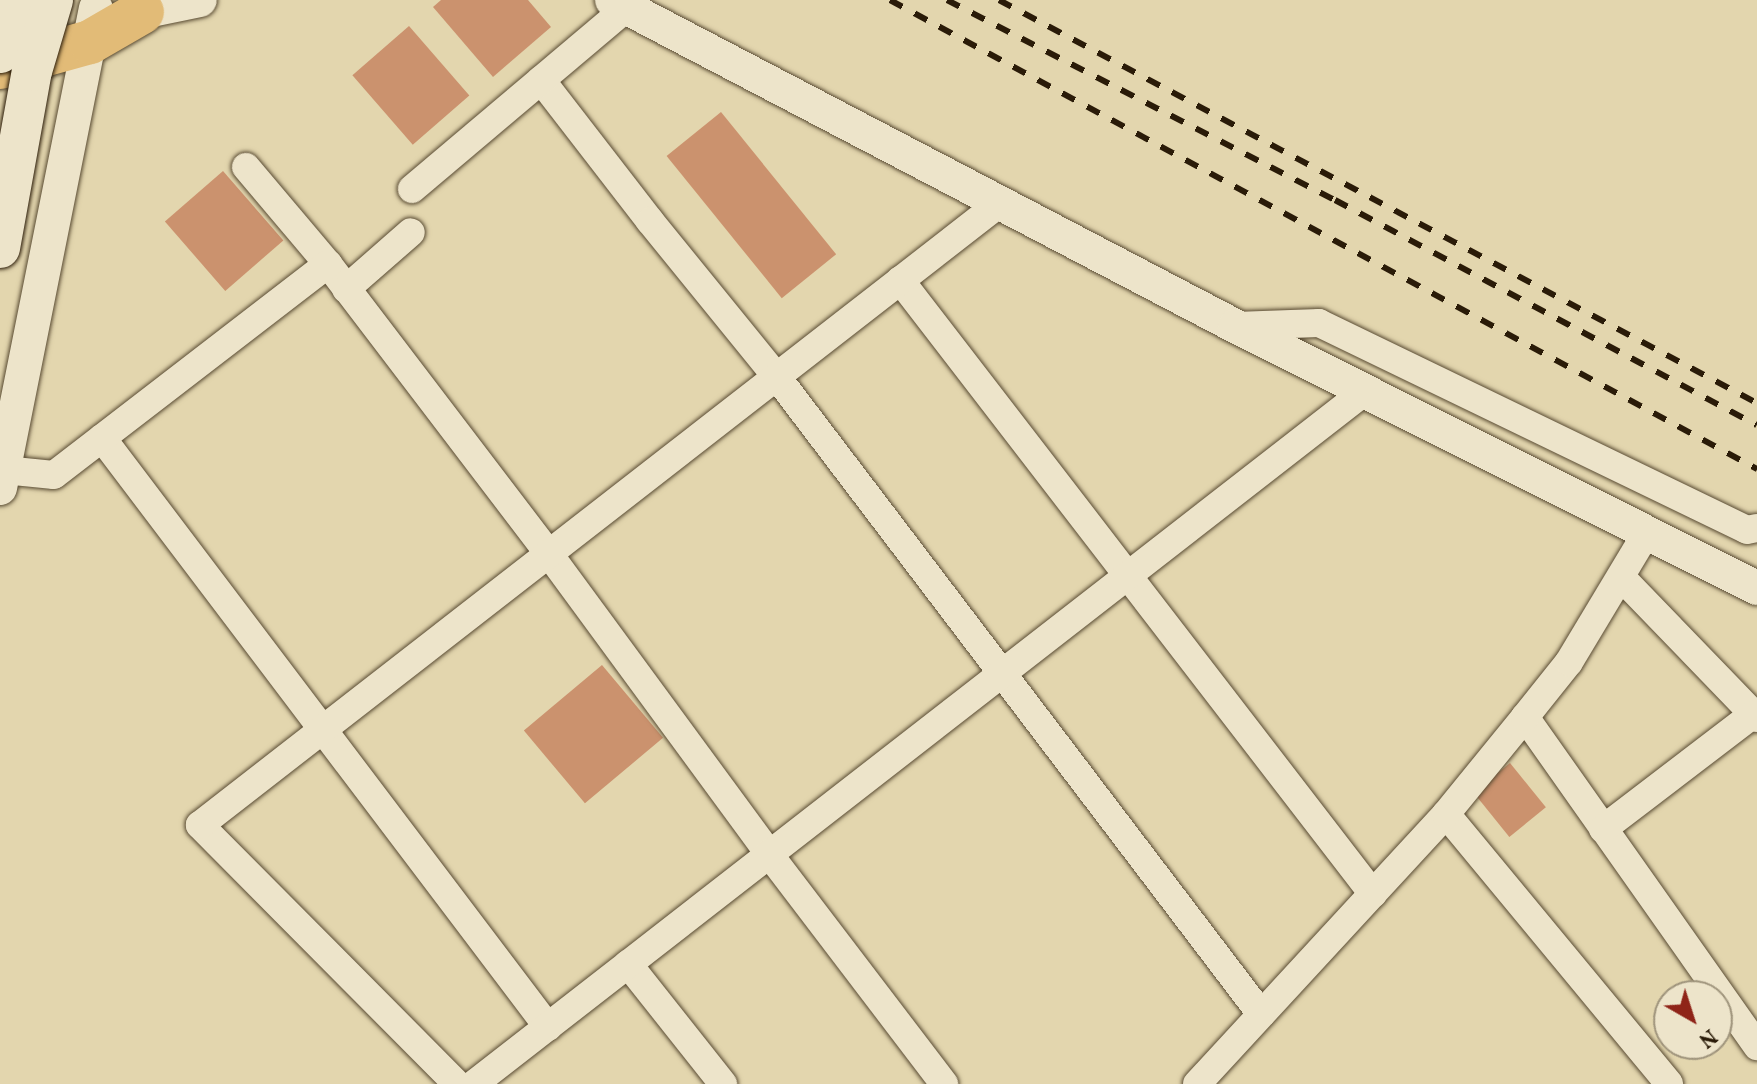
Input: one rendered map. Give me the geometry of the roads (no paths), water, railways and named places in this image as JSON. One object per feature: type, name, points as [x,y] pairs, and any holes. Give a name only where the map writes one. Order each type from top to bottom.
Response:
[{"type":"main road","points":[[0,53],[16,0]]},
{"type":"main road","points":[[0,248],[32,71],[53,0]]},
{"type":"main road","points":[[0,67],[93,25],[142,12]]},
{"type":"main road","points":[[0,30],[93,25]]},
{"type":"street","points":[[142,12],[200,0]]},
{"type":"street","points":[[412,189],[541,80],[620,3],[1235,326],[1757,588]]},
{"type":"street","points":[[93,25],[2,479],[54,475],[328,264]]},
{"type":"street","points":[[541,80],[777,377],[1000,675],[1261,1014]]},
{"type":"street","points":[[246,167],[328,264],[549,554],[769,854],[944,1084]]},
{"type":"street","points":[[457,1084],[200,825],[1000,203]]},
{"type":"street","points":[[346,289],[411,232]]},
{"type":"street","points":[[900,280],[1373,894]]},
{"type":"street","points":[[1235,326],[1319,323],[1747,530],[1757,528]]},
{"type":"street","points":[[474,1084],[1364,392]]},
{"type":"street","points":[[102,438],[548,1027]]},
{"type":"street","points":[[1197,1084],[1446,814],[1569,662],[1646,534]]},
{"type":"street","points":[[1603,829],[1754,717],[1621,577]]},
{"type":"street","points":[[1525,717],[1757,1046]]},
{"type":"street","points":[[1446,814],[1669,1084]]},
{"type":"street","points":[[628,964],[723,1084]]},
{"type":"railway","points":[[890,0],[1757,469]]},
{"type":"railway","points":[[947,0],[1335,200],[1757,425]]},
{"type":"railway","points":[[999,0],[1757,403]]}]
